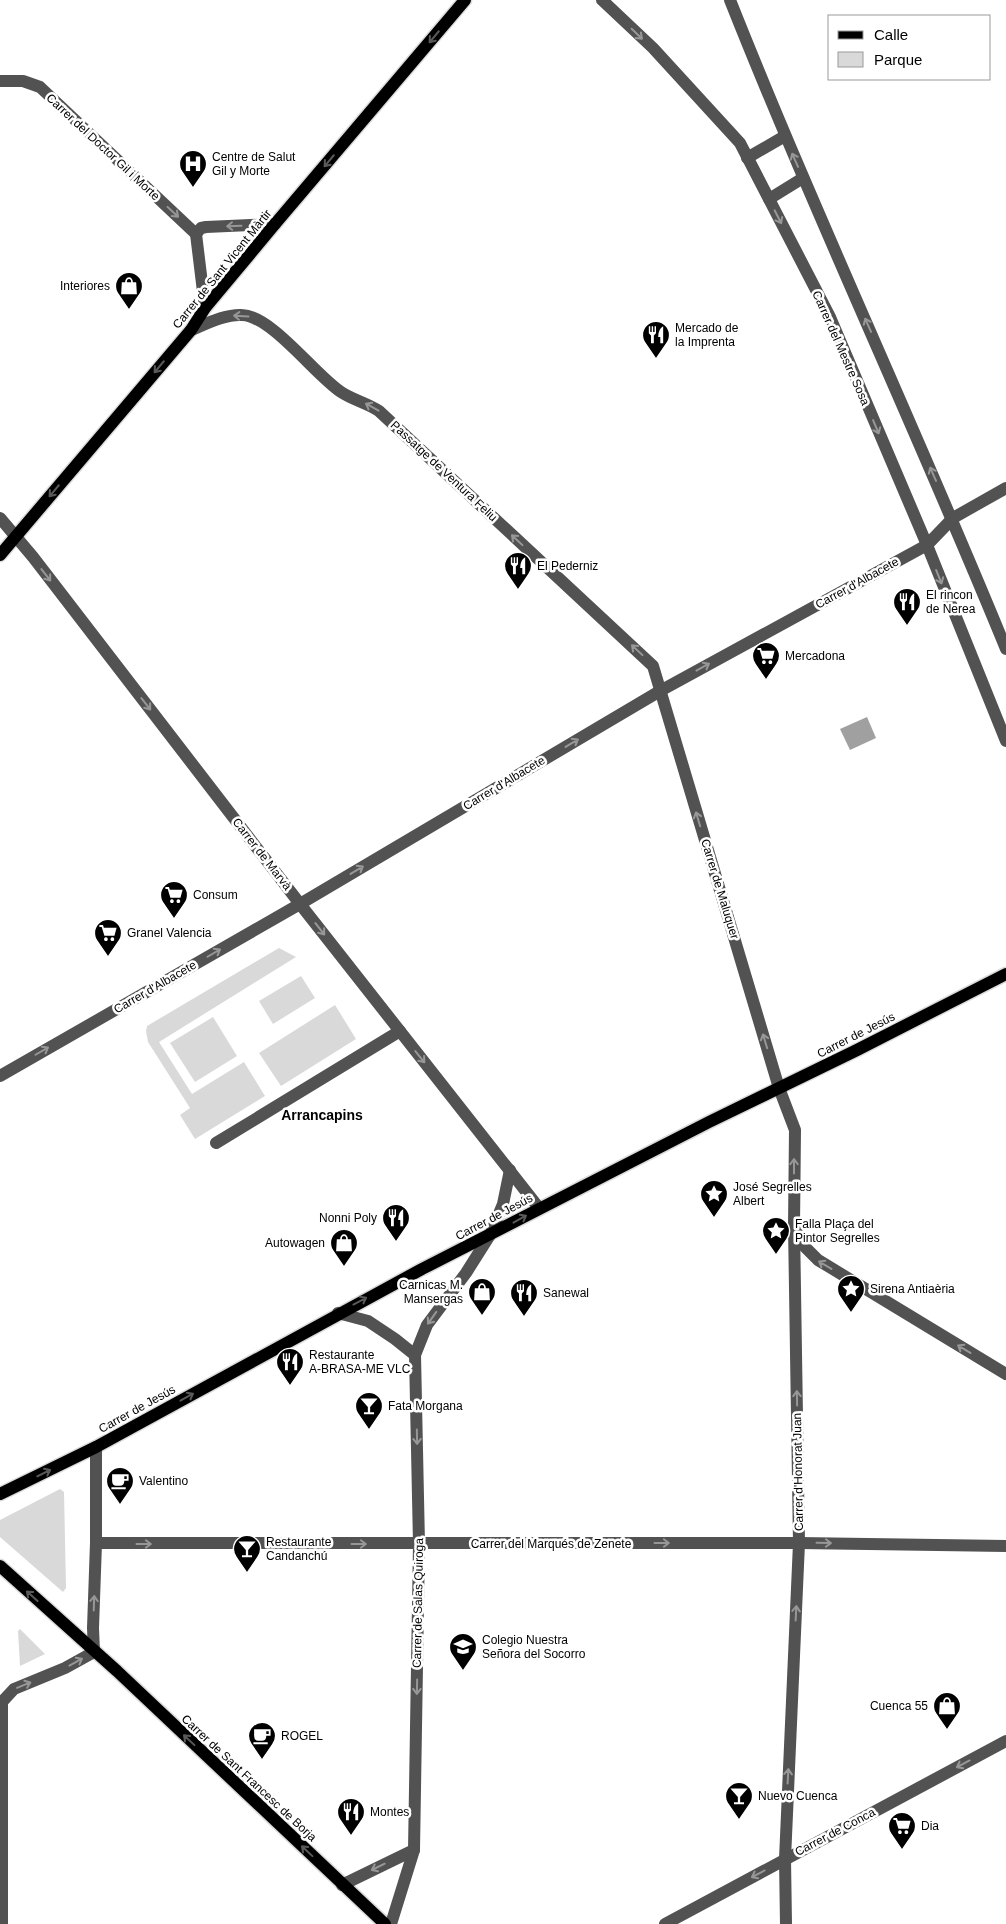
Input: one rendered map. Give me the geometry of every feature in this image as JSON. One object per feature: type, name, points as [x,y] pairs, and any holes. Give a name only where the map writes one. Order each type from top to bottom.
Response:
[{"type":"main road","name":"Carrer de Sant Vicent Màrtir","points":[[0,556],[190,330],[275,224],[465,0]]},
{"type":"main road","name":"Carrer de Jesús","points":[[0,1494],[96,1447],[338,1313],[539,1208],[1006,974]]},
{"type":"main road","name":"Carrer de Sant Francesc de Borja","points":[[0,1566],[386,1924]]},
{"type":"street","name":"Carrer del Mestre Sosa","points":[[602,0],[653,48],[737,140],[747,158],[830,317],[927,546],[1006,741]]},
{"type":"street","points":[[730,0],[785,136],[953,518],[1006,649]]},
{"type":"street","name":"Carrer del Doctor Gil i Morte","points":[[0,81],[23,81],[40,87],[196,234]]},
{"type":"street","points":[[747,158],[785,136]]},
{"type":"street","points":[[769,199],[803,178]]},
{"type":"street","points":[[206,308],[196,234],[198,230],[206,227],[275,224]]},
{"type":"street","name":"Passatge de Ventura Feliu","points":[[190,330],[229,316],[243,314],[256,318],[271,328],[340,391],[379,411],[654,666],[660,691]]},
{"type":"street","name":"Carrer d'Albacete","points":[[0,1076],[300,904],[660,691],[927,546],[953,518],[1006,488]]},
{"type":"street","name":"Carrer de Marvà","points":[[0,518],[16,536],[300,904],[539,1208]]},
{"type":"street","name":"Carrer de Maluquer","points":[[660,691],[779,1088]]},
{"type":"street","points":[[216,1142],[400,1032]]},
{"type":"street","name":"Carrer d'Honorat Juan","points":[[779,1088],[795,1130],[794,1226],[799,1543],[785,1859],[786,1924]]},
{"type":"street","points":[[490,1235],[502,1204],[510,1170]]},
{"type":"street","points":[[794,1226],[804,1246],[818,1260],[1006,1374]]},
{"type":"street","name":"Carrer de Salas Quiroga","points":[[391,1924],[414,1850],[419,1544],[415,1355],[427,1325],[466,1272],[490,1235]]},
{"type":"street","points":[[338,1313],[368,1321],[395,1338],[415,1355]]},
{"type":"street","points":[[2,1924],[2,1702],[14,1689],[65,1668],[94,1652],[96,1447]]},
{"type":"street","name":"Carrer del Marqués de Zenete","points":[[96,1544],[799,1543],[1006,1546]]},
{"type":"street","name":"Carrer de Conca","points":[[665,1924],[1006,1741]]},
{"type":"street","points":[[342,1885],[414,1850]]},
{"type":"green space","points":[[279,948],[296,957],[159,1042],[192,1094],[244,1062],[265,1096],[195,1139],[180,1115],[190,1108],[148,1042],[147,1026]]},
{"type":"green space","points":[[301,976],[315,998],[273,1024],[259,1001]]},
{"type":"green space","points":[[335,1005],[356,1039],[281,1086],[259,1053]]},
{"type":"green space","points":[[213,1017],[237,1056],[195,1082],[170,1043]]},
{"type":"green space","points":[[60,1489],[64,1492],[66,1588],[63,1592],[0,1537],[0,1520]]},
{"type":"green space","points":[[20,1629],[45,1654],[20,1666],[18,1631]]},
{"type":"shaded area","points":[[867,717],[876,738],[850,750],[840,729]]},
{"type":"place","name":"Centre de Salut Gil y Morte","points":[[193,188]]},
{"type":"place","name":"Interiores","points":[[129,310]]},
{"type":"place","name":"Mercado de la Imprenta","points":[[656,359]]},
{"type":"place","name":"El Pederniz","points":[[518,590]]},
{"type":"place","name":"El rincon de Nerea","points":[[907,626]]},
{"type":"place","name":"Mercadona","points":[[766,680]]},
{"type":"place","name":"Consum","points":[[174,919]]},
{"type":"place","name":"Granel Valencia","points":[[108,957]]},
{"type":"place","name":"José Segrelles Albert","points":[[714,1218]]},
{"type":"place","name":"Nonni Poly","points":[[396,1242]]},
{"type":"place","name":"Falla Plaça del Pintor Segrelles","points":[[776,1255]]},
{"type":"place","name":"Autowagen","points":[[344,1267]]},
{"type":"place","name":"Sirena Antiaèria","points":[[851,1313]]},
{"type":"place","name":"Carnicas M. Mansergas","points":[[482,1316]]},
{"type":"place","name":"Sanewal","points":[[524,1317]]},
{"type":"place","name":"Restaurante A-BRASA-ME VLC","points":[[290,1386]]},
{"type":"place","name":"Fata Morgana","points":[[369,1430]]},
{"type":"place","name":"Valentino","points":[[120,1505]]},
{"type":"place","name":"Restaurante Candanchú","points":[[247,1573]]},
{"type":"place","name":"Colegio Nuestra Señora del Socorro","points":[[463,1671]]},
{"type":"place","name":"Cuenca 55","points":[[947,1730]]},
{"type":"place","name":"ROGEL","points":[[262,1760]]},
{"type":"place","name":"Nuevo Cuenca","points":[[739,1820]]},
{"type":"place","name":"Montes","points":[[351,1836]]},
{"type":"place","name":"Dia","points":[[902,1850]]},
{"type":"district","name":"Arrancapins","points":[[322,1115]]}]
